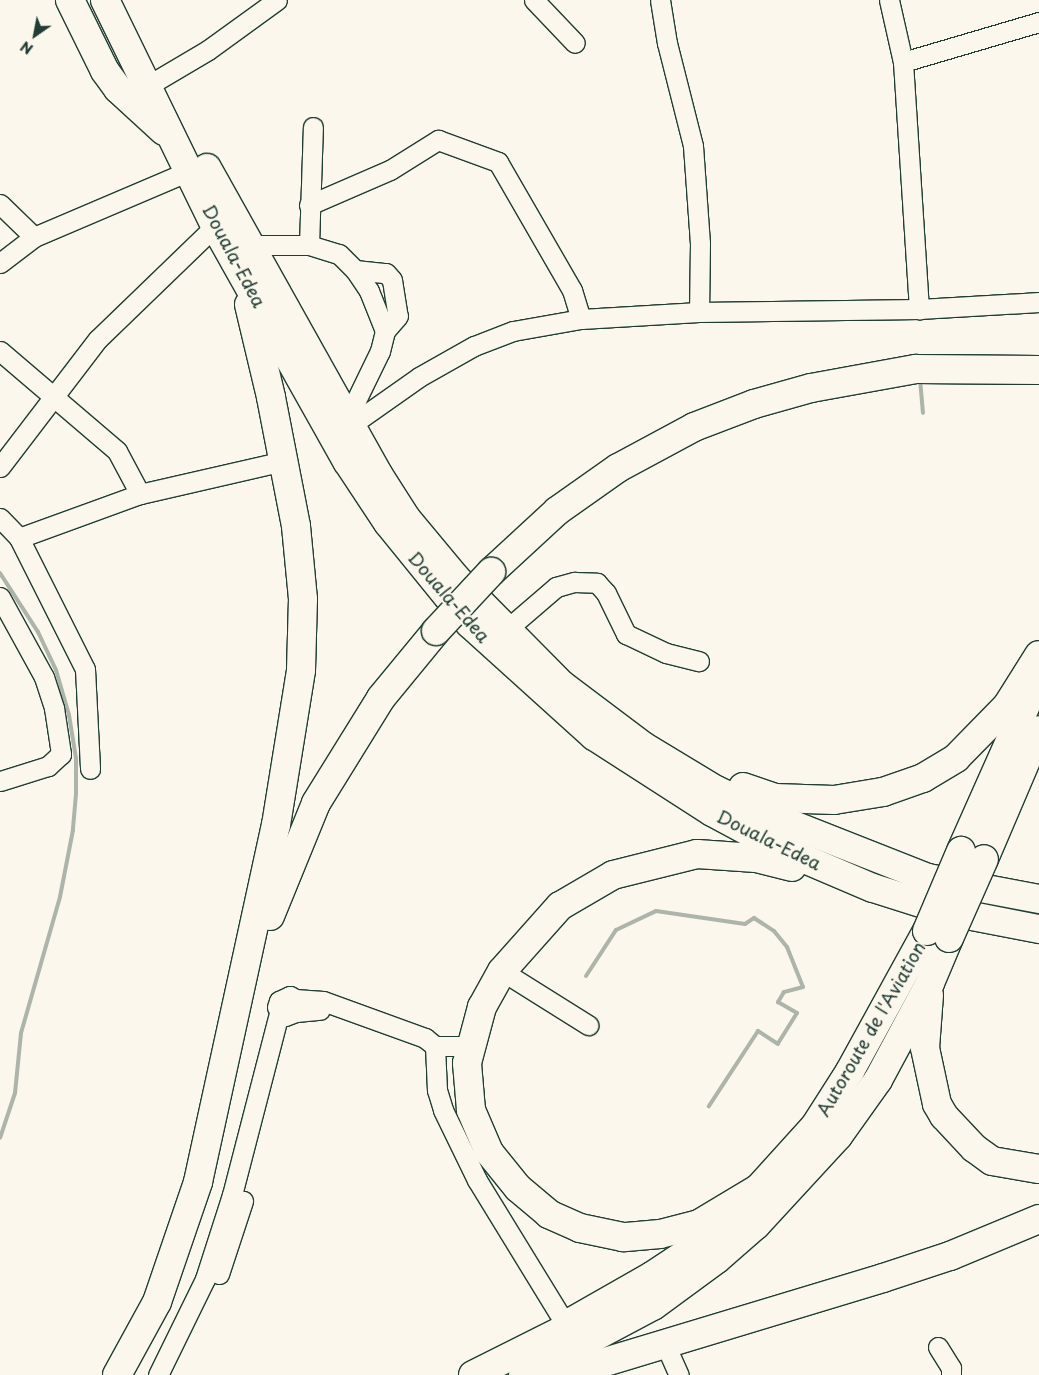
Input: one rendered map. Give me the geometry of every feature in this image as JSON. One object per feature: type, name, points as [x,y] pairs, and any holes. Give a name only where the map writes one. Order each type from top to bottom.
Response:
[{"type":"highway","points":[[70,0],[105,71],[130,101],[174,140]]},
{"type":"highway","name":"Douala-Edea","points":[[105,0],[174,140],[191,170],[216,226],[347,462],[388,523],[476,630],[594,736],[675,791],[779,848],[873,888],[946,911],[1035,930]]},
{"type":"highway","name":"Douala-Edea","points":[[122,0],[159,79],[250,245],[349,422],[406,518],[456,578],[509,633],[595,712],[716,790],[797,827],[928,878],[1039,899]]},
{"type":"highway","points":[[117,1375],[157,1302],[181,1238],[198,1182],[276,825],[301,670],[304,599],[296,526],[284,461],[241,272]]},
{"type":"highway","points":[[234,1014],[316,803],[382,698],[436,631],[492,572],[557,511],[618,468],[694,427],[754,404],[810,388],[916,369],[1039,370]]},
{"type":"highway","points":[[509,633],[609,714],[663,750],[717,778],[775,798],[834,800],[883,792],[923,778],[956,758],[1007,706],[1039,655]]},
{"type":"highway","name":"Autoroute de l'Aviation","points":[[473,1375],[564,1330],[566,1325],[697,1246],[759,1188],[815,1126],[938,935],[972,855],[1039,676]]},
{"type":"highway","name":"Autoroute de l'Aviation","points":[[972,855],[1039,730]]},
{"type":"highway","points":[[759,1188],[699,1224],[660,1234],[623,1237],[580,1228],[549,1214],[518,1188],[488,1152],[471,1110],[467,1063],[482,1007],[502,971],[560,906],[613,875],[652,863],[697,854],[756,858],[873,888]]},
{"type":"highway","name":"Autoroute de l'Aviation","points":[[523,1375],[653,1306],[717,1260],[756,1225],[838,1136],[878,1080],[930,983],[938,935]]},
{"type":"highway","points":[[930,983],[925,1048],[941,1110],[956,1131],[992,1161],[1039,1169]]},
{"type":"highway","points":[[562,1375],[933,1261],[1039,1219]]},
{"type":"street","points":[[159,79],[208,50],[277,0]]},
{"type":"street","points":[[534,0],[575,43]]},
{"type":"street","points":[[660,0],[666,43],[693,146],[700,242],[699,312]]},
{"type":"street","points":[[889,0],[903,62],[919,309]]},
{"type":"street","points":[[903,62],[1039,22]]},
{"type":"street","points":[[309,245],[313,127]]},
{"type":"street","points":[[309,205],[390,170],[438,140],[498,162],[572,290],[581,319]]},
{"type":"street","points":[[0,263],[34,237],[191,170]]},
{"type":"street","points":[[0,204],[34,237]]},
{"type":"street","points":[[0,467],[98,339],[216,226]]},
{"type":"street","points":[[250,245],[309,245],[339,254],[355,270],[369,291],[385,331]]},
{"type":"street","points":[[349,422],[380,351],[385,331],[398,316],[392,280],[386,274],[355,270]]},
{"type":"street","points":[[349,422],[419,377],[474,346],[514,331],[581,319],[699,312],[919,309],[1039,302]]},
{"type":"street","points":[[0,351],[117,451],[140,494]]},
{"type":"street","points":[[19,538],[140,494],[284,461]]},
{"type":"street","points":[[0,518],[19,538],[85,669],[90,770]]},
{"type":"street","points":[[509,633],[556,587],[574,582],[597,583],[606,593],[626,634],[666,653],[699,661]]},
{"type":"street","points":[[0,597],[44,677],[54,708],[61,754],[48,766],[0,781]]},
{"type":"street","points":[[502,971],[588,1025]]},
{"type":"street","points":[[172,1375],[238,1196],[290,1010],[336,1007],[394,1025],[425,1038],[435,1046],[472,1046]]},
{"type":"street","points":[[435,1046],[437,1090],[443,1110],[478,1180],[566,1325]]},
{"type":"street","points":[[158,1375],[199,1306]]},
{"type":"street","points":[[665,1344],[679,1375]]},
{"type":"street","points":[[938,1347],[951,1368],[952,1375]]},
{"type":"waterway","points":[[920,379],[923,413]]},
{"type":"waterway","points":[[0,573],[38,632],[56,670],[69,715],[76,758],[73,830],[60,897],[21,1033],[15,1093],[0,1138]]},
{"type":"waterway","points":[[586,976],[616,930],[656,911],[745,924],[754,918],[774,931],[787,947],[803,987],[784,992],[778,1002],[797,1013],[778,1044],[758,1031],[709,1106]]}]
